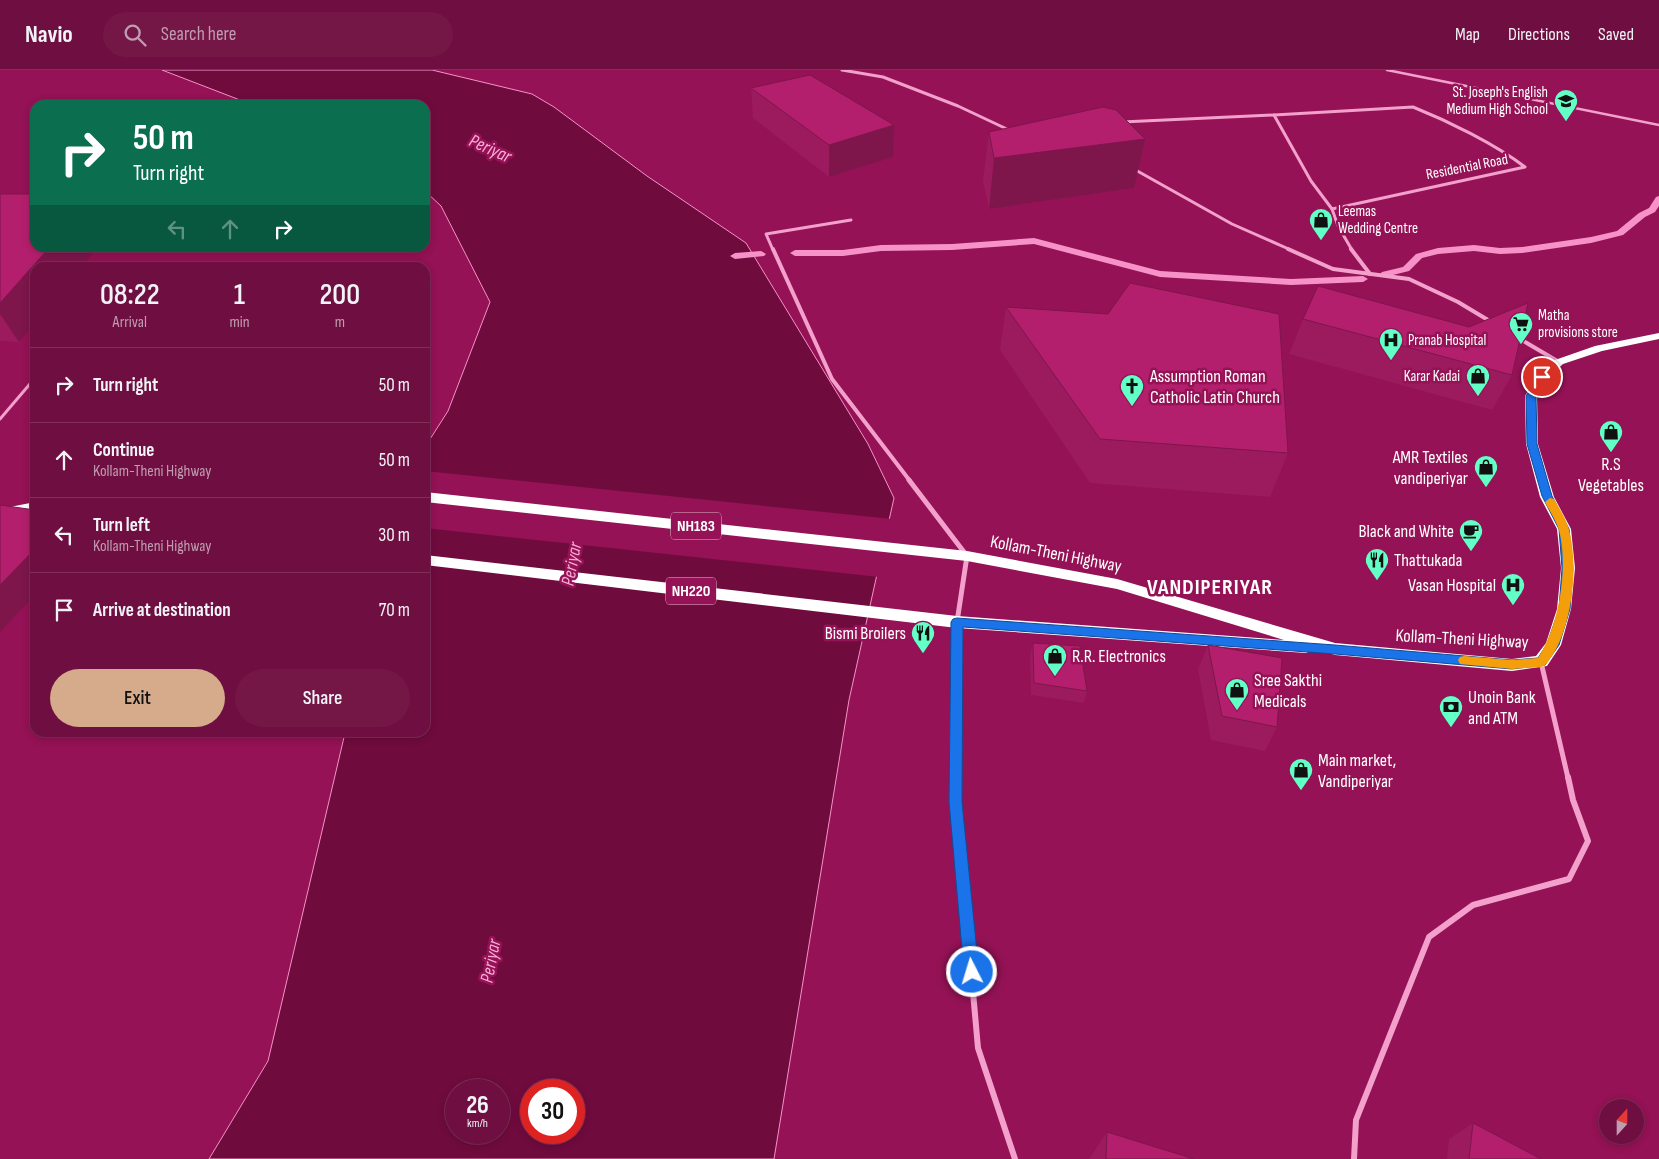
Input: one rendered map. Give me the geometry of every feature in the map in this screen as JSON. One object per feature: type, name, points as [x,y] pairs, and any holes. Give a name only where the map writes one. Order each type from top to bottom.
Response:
[{"type":"highway","name":"Kollam-Theni Highway","points":[[967,556],[1117,584],[1335,649],[1512,665],[1541,662],[1553,645],[1564,609],[1568,568],[1564,529],[1547,496],[1532,444],[1531,396],[1542,377],[1559,362],[1599,348],[1659,336]]},
{"type":"highway","name":"NH183","points":[[430,498],[967,556]]},
{"type":"highway","points":[[5,511],[30,508]]},
{"type":"highway","points":[[5,511],[30,514]]},
{"type":"highway","name":"NH220","points":[[430,561],[957,622],[1335,649]]},
{"type":"street","points":[[842,70],[883,77],[958,106],[1017,134]]},
{"type":"street","name":"Residential Road","points":[[1274,115],[1413,107],[1431,114],[1511,156],[1525,167],[1332,209]]},
{"type":"street","points":[[1117,123],[1274,115],[1311,181],[1332,209],[1342,232],[1370,274]]},
{"type":"street","points":[[1126,165],[1232,224],[1333,269],[1409,279],[1458,302],[1500,327]]},
{"type":"street","points":[[851,220],[766,234],[832,379],[967,556],[957,622],[956,802],[978,1048],[1015,1159]]},
{"type":"street","points":[[1508,332],[1559,362]]},
{"type":"street","points":[[1354,1159],[1356,1120],[1429,937],[1473,905],[1570,879],[1588,841],[1573,800],[1541,662]]},
{"type":"lane","points":[[1388,70],[1659,125]]},
{"type":"lane","points":[[0,419],[30,384]]},
{"type":"water","name":"Periyar","points":[[162,70],[432,70],[532,94],[554,107],[647,176],[746,243],[868,444],[894,498],[849,700],[774,1159],[209,1159],[268,1061],[344,737],[430,737],[430,439],[448,411],[490,302],[441,206],[430,196],[430,100],[240,100]]},
{"type":"pier","points":[[430,472],[892,519],[879,577],[430,529]]},
{"type":"building","points":[[810,75],[894,125],[829,145],[751,88]]},
{"type":"building","points":[[1103,107],[1116,110],[1145,139],[994,158],[989,132]]},
{"type":"building","points":[[0,194],[30,194],[30,252],[45,252],[37,262],[30,262],[30,269],[0,303]]},
{"type":"building","points":[[1130,283],[1279,314],[1288,453],[1100,439],[1006,307],[1108,314]]},
{"type":"building","points":[[1318,286],[1469,327],[1528,303],[1512,375],[1303,319]]},
{"type":"building","points":[[0,505],[30,509],[30,554],[0,585]]},
{"type":"building","name":"R.R. Electronics","points":[[1033,643],[1080,646],[1087,691],[1034,683]]},
{"type":"building","points":[[1208,645],[1282,658],[1277,727],[1222,716]]},
{"type":"building","points":[[1473,1123],[1541,1159],[1469,1159]]},
{"type":"building","points":[[1107,1132],[1194,1159],[1106,1159]]},
{"type":"waterway","points":[[1385,274],[1406,269],[1419,256],[1438,251],[1474,248],[1500,251],[1522,250],[1591,240],[1620,233],[1642,215],[1652,210],[1659,199]]},
{"type":"waterway","points":[[795,253],[843,253],[881,248],[952,247],[1034,241],[1160,274],[1291,282],[1363,279]]},
{"type":"waterway","points":[[735,256],[761,254]]},
{"type":"slow traffic","points":[[1464,660],[1512,665],[1541,662],[1553,645],[1564,609],[1568,568],[1564,529],[1550,502]]},
{"type":"place","name":"St. Joseph's English Medium High School","points":[[1566,122]]},
{"type":"place","name":"Leemas Wedding Centre","points":[[1321,241]]},
{"type":"place","name":"Matha provisions store","points":[[1521,345]]},
{"type":"place","name":"Pranab Hospital","points":[[1391,361]]},
{"type":"place","name":"Karar Kadai","points":[[1478,397]]},
{"type":"place","name":"Assumption Roman Catholic Latin Church","points":[[1132,407]]},
{"type":"place","name":"R.S Vegetables","points":[[1611,453]]},
{"type":"place","name":"AMR Textiles vandiperiyar","points":[[1486,488]]},
{"type":"place","name":"Black and White","points":[[1471,552]]},
{"type":"place","name":"Thattukada","points":[[1377,581]]},
{"type":"place","name":"Vasan Hospital","points":[[1513,606]]},
{"type":"place","name":"Bismi Broilers","points":[[923,654]]},
{"type":"place","name":"R.R. Electronics","points":[[1055,677]]},
{"type":"place","name":"Sree Sakthi Medicals","points":[[1237,711]]},
{"type":"place","name":"Unoin Bank and ATM","points":[[1451,728]]},
{"type":"place","name":"Main market, Vandiperiyar","points":[[1301,791]]},
{"type":"district","name":"VANDIPERIYAR","points":[[1210,587]]},
{"type":"route","points":[[972,972],[956,802],[957,622],[1335,649],[1512,665],[1541,662],[1553,645],[1564,609],[1568,568],[1564,529],[1547,496],[1532,444],[1531,396],[1542,377]]}]
